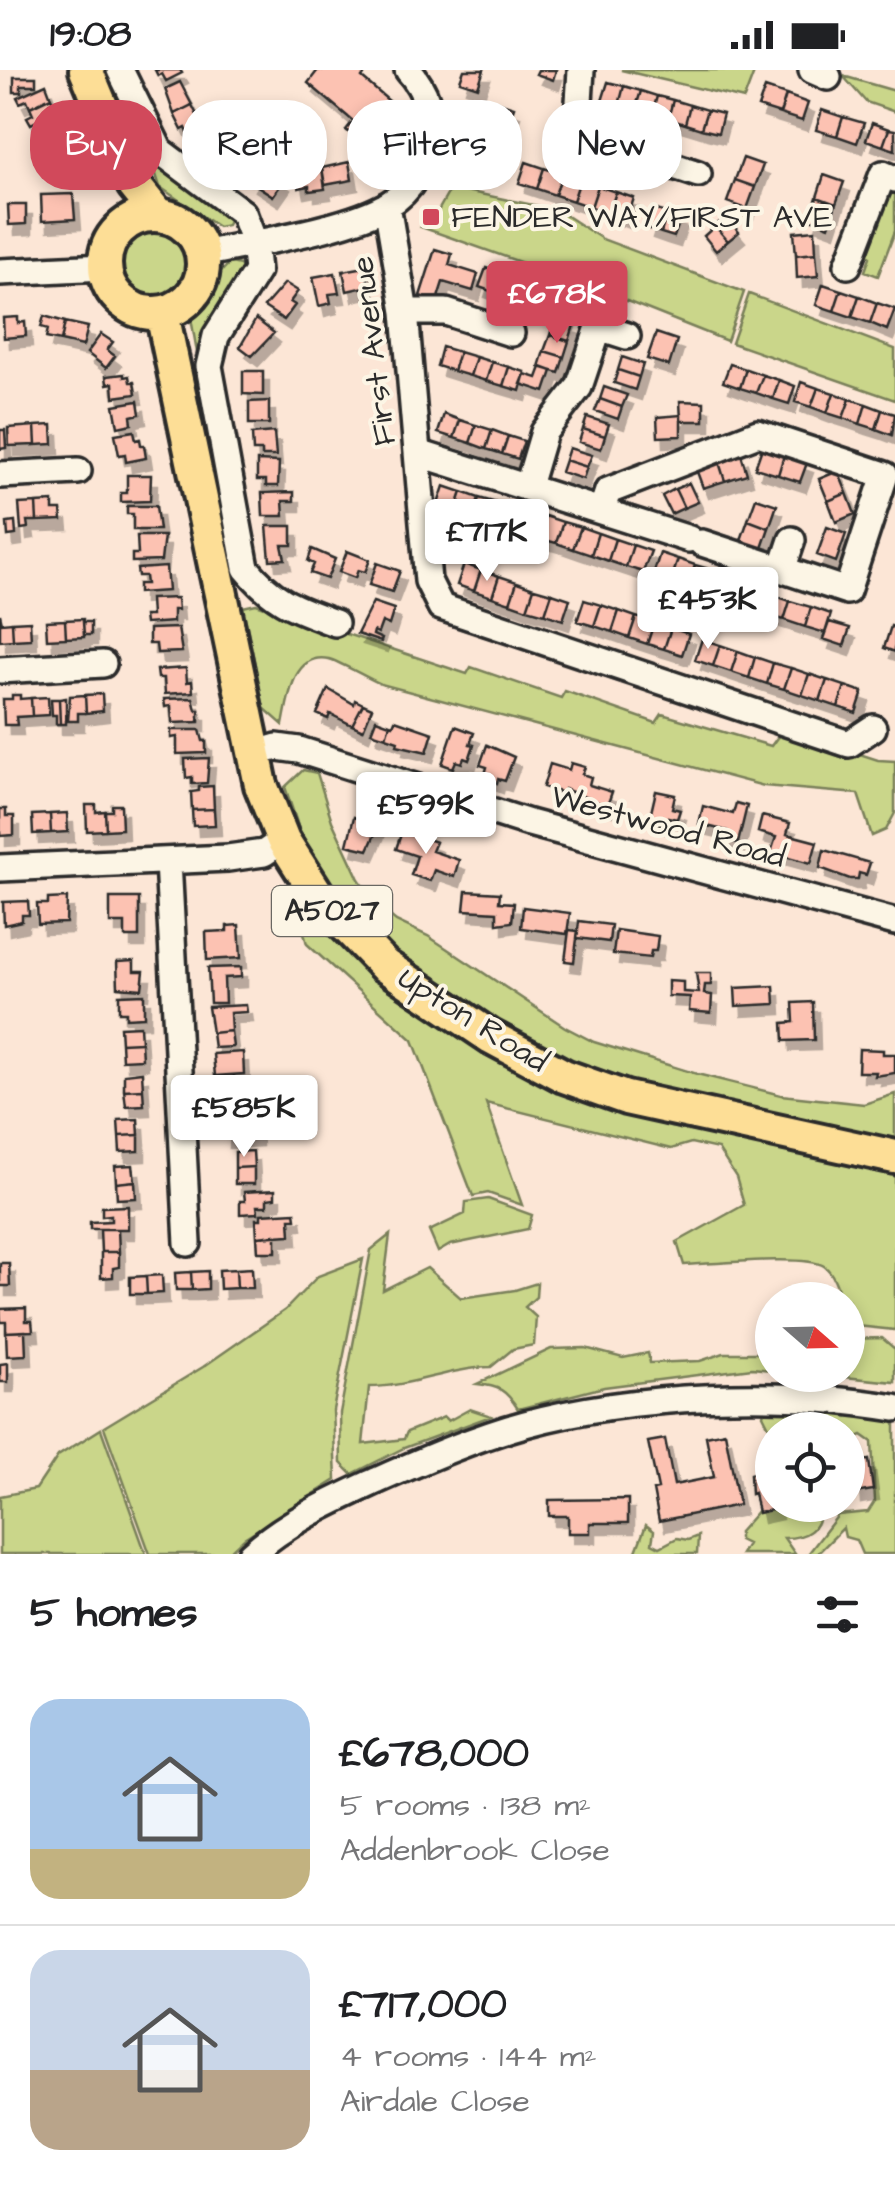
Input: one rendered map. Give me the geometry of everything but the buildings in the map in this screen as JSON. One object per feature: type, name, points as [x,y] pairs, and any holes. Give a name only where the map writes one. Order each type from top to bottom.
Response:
[{"type":"main road","points":[[86,70],[144,218]]},
{"type":"main road","points":[[144,218],[173,218],[187,227],[203,254],[204,270],[199,285],[178,308],[162,313],[130,308],[108,283],[105,267],[111,240],[144,218]]},
{"type":"main road","name":"Upton Road","points":[[162,313],[253,754],[271,816],[321,900],[384,965],[490,1036],[564,1076],[626,1098],[895,1156]]},
{"type":"street","points":[[120,70],[160,152],[243,214],[254,242],[257,270],[216,336],[209,366],[246,568],[266,592],[292,608],[335,623]]},
{"type":"street","points":[[203,254],[356,218],[387,206],[412,182],[422,165],[432,129],[419,83],[408,70]]},
{"type":"street","points":[[581,70],[578,134],[698,173]]},
{"type":"street","points":[[848,265],[883,174],[895,178]]},
{"type":"street","name":"First Avenue","points":[[387,206],[405,312],[428,581],[441,607],[850,744],[873,728]]},
{"type":"street","points":[[0,272],[105,267]]},
{"type":"street","points":[[405,312],[446,312],[511,333]]},
{"type":"street","points":[[528,486],[544,432],[579,387],[598,326],[627,336]]},
{"type":"street","points":[[418,452],[857,594],[885,475],[758,434],[608,491],[602,509]]},
{"type":"street","points":[[0,475],[78,471]]},
{"type":"street","points":[[782,570],[792,540]]},
{"type":"street","points":[[0,670],[103,664]]},
{"type":"street","name":"Westwood Road","points":[[253,754],[278,747],[299,750],[528,823],[895,922]]},
{"type":"street","points":[[0,868],[168,861],[264,852],[283,840]]},
{"type":"street","points":[[168,861],[188,1243]]},
{"type":"street","points":[[251,1554],[330,1502],[524,1424],[644,1405],[779,1396],[895,1408]]},
{"type":"green space","points":[[621,70],[755,70],[744,99]]},
{"type":"green space","points":[[843,76],[895,91],[895,112],[866,102]]},
{"type":"green space","points":[[162,151],[182,171],[182,190],[201,190],[230,219],[227,225],[218,227],[162,188]]},
{"type":"green space","points":[[450,190],[557,210],[602,239],[744,292],[727,341],[599,290],[421,227],[438,211]]},
{"type":"green space","points":[[885,190],[895,192],[895,231],[878,276],[865,271],[870,257],[865,253]]},
{"type":"green space","points":[[155,225],[182,236],[193,263],[182,290],[155,301],[128,290],[117,263],[128,236]]},
{"type":"green space","points":[[231,263],[246,271],[200,369],[191,318]]},
{"type":"green space","points":[[749,294],[895,349],[895,400],[732,343]]},
{"type":"green space","points":[[256,604],[467,674],[471,667],[561,698],[565,691],[656,723],[662,714],[771,746],[779,735],[789,731],[878,760],[895,761],[895,813],[886,830],[872,836],[858,794],[764,786],[381,684],[329,659],[317,659],[300,670],[290,692],[283,725],[264,708],[243,607]]},
{"type":"green space","points":[[303,770],[317,773],[332,821],[359,879],[378,906],[396,921],[428,936],[594,1042],[781,1095],[864,1104],[895,1094],[895,1144],[655,1095],[535,1047],[392,951],[352,913],[314,865],[305,847],[285,787]]},
{"type":"green space","points":[[296,902],[351,958],[417,1005],[610,1109],[670,1127],[895,1171],[895,1330],[865,1327],[865,1282],[835,1282],[824,1266],[814,1262],[684,1265],[677,1242],[744,1205],[736,1177],[718,1149],[691,1143],[671,1149],[486,1103],[522,1205],[488,1193],[473,1196],[413,1040],[307,944]]},
{"type":"green space","points":[[488,1199],[532,1215],[528,1229],[450,1245],[438,1252],[429,1231],[465,1214],[466,1202]]},
{"type":"green space","points":[[390,1235],[383,1290],[427,1268],[461,1298],[537,1283],[536,1297],[525,1307],[536,1317],[534,1345],[513,1349],[491,1367],[369,1387],[363,1444],[404,1439],[407,1432],[444,1417],[448,1421],[470,1409],[491,1416],[404,1448],[352,1474],[341,1463],[340,1413],[371,1250]]},
{"type":"green space","points":[[363,1259],[333,1410],[336,1480],[244,1538],[227,1554],[150,1554],[104,1427],[203,1367],[285,1310],[318,1276]]},
{"type":"green space","points":[[865,1338],[882,1338],[895,1349],[895,1382],[865,1379]]},
{"type":"green space","points":[[585,1348],[623,1358],[648,1353],[650,1363],[755,1353],[755,1368],[604,1387],[518,1409],[501,1390],[477,1384],[551,1349]]},
{"type":"green space","points":[[767,1402],[858,1412],[764,1412]]},
{"type":"green space","points":[[865,1413],[895,1416],[895,1554],[862,1554],[856,1540],[845,1537],[843,1528],[817,1554],[808,1554],[833,1522],[865,1522],[865,1512],[875,1501],[872,1442],[865,1437]]},
{"type":"green space","points":[[101,1429],[146,1554],[0,1554],[0,1496],[36,1489],[58,1456]]},
{"type":"green space","points":[[755,1514],[755,1522],[817,1522],[805,1534],[784,1538],[795,1554],[741,1554],[747,1544],[739,1540],[739,1532]]},
{"type":"green space","points":[[646,1525],[654,1531],[652,1543],[660,1547],[677,1538],[688,1540],[698,1536],[697,1554],[635,1554]]},
{"type":"place","name":"FENDER WAY/FIRST AVE","points":[[431,217]]}]
